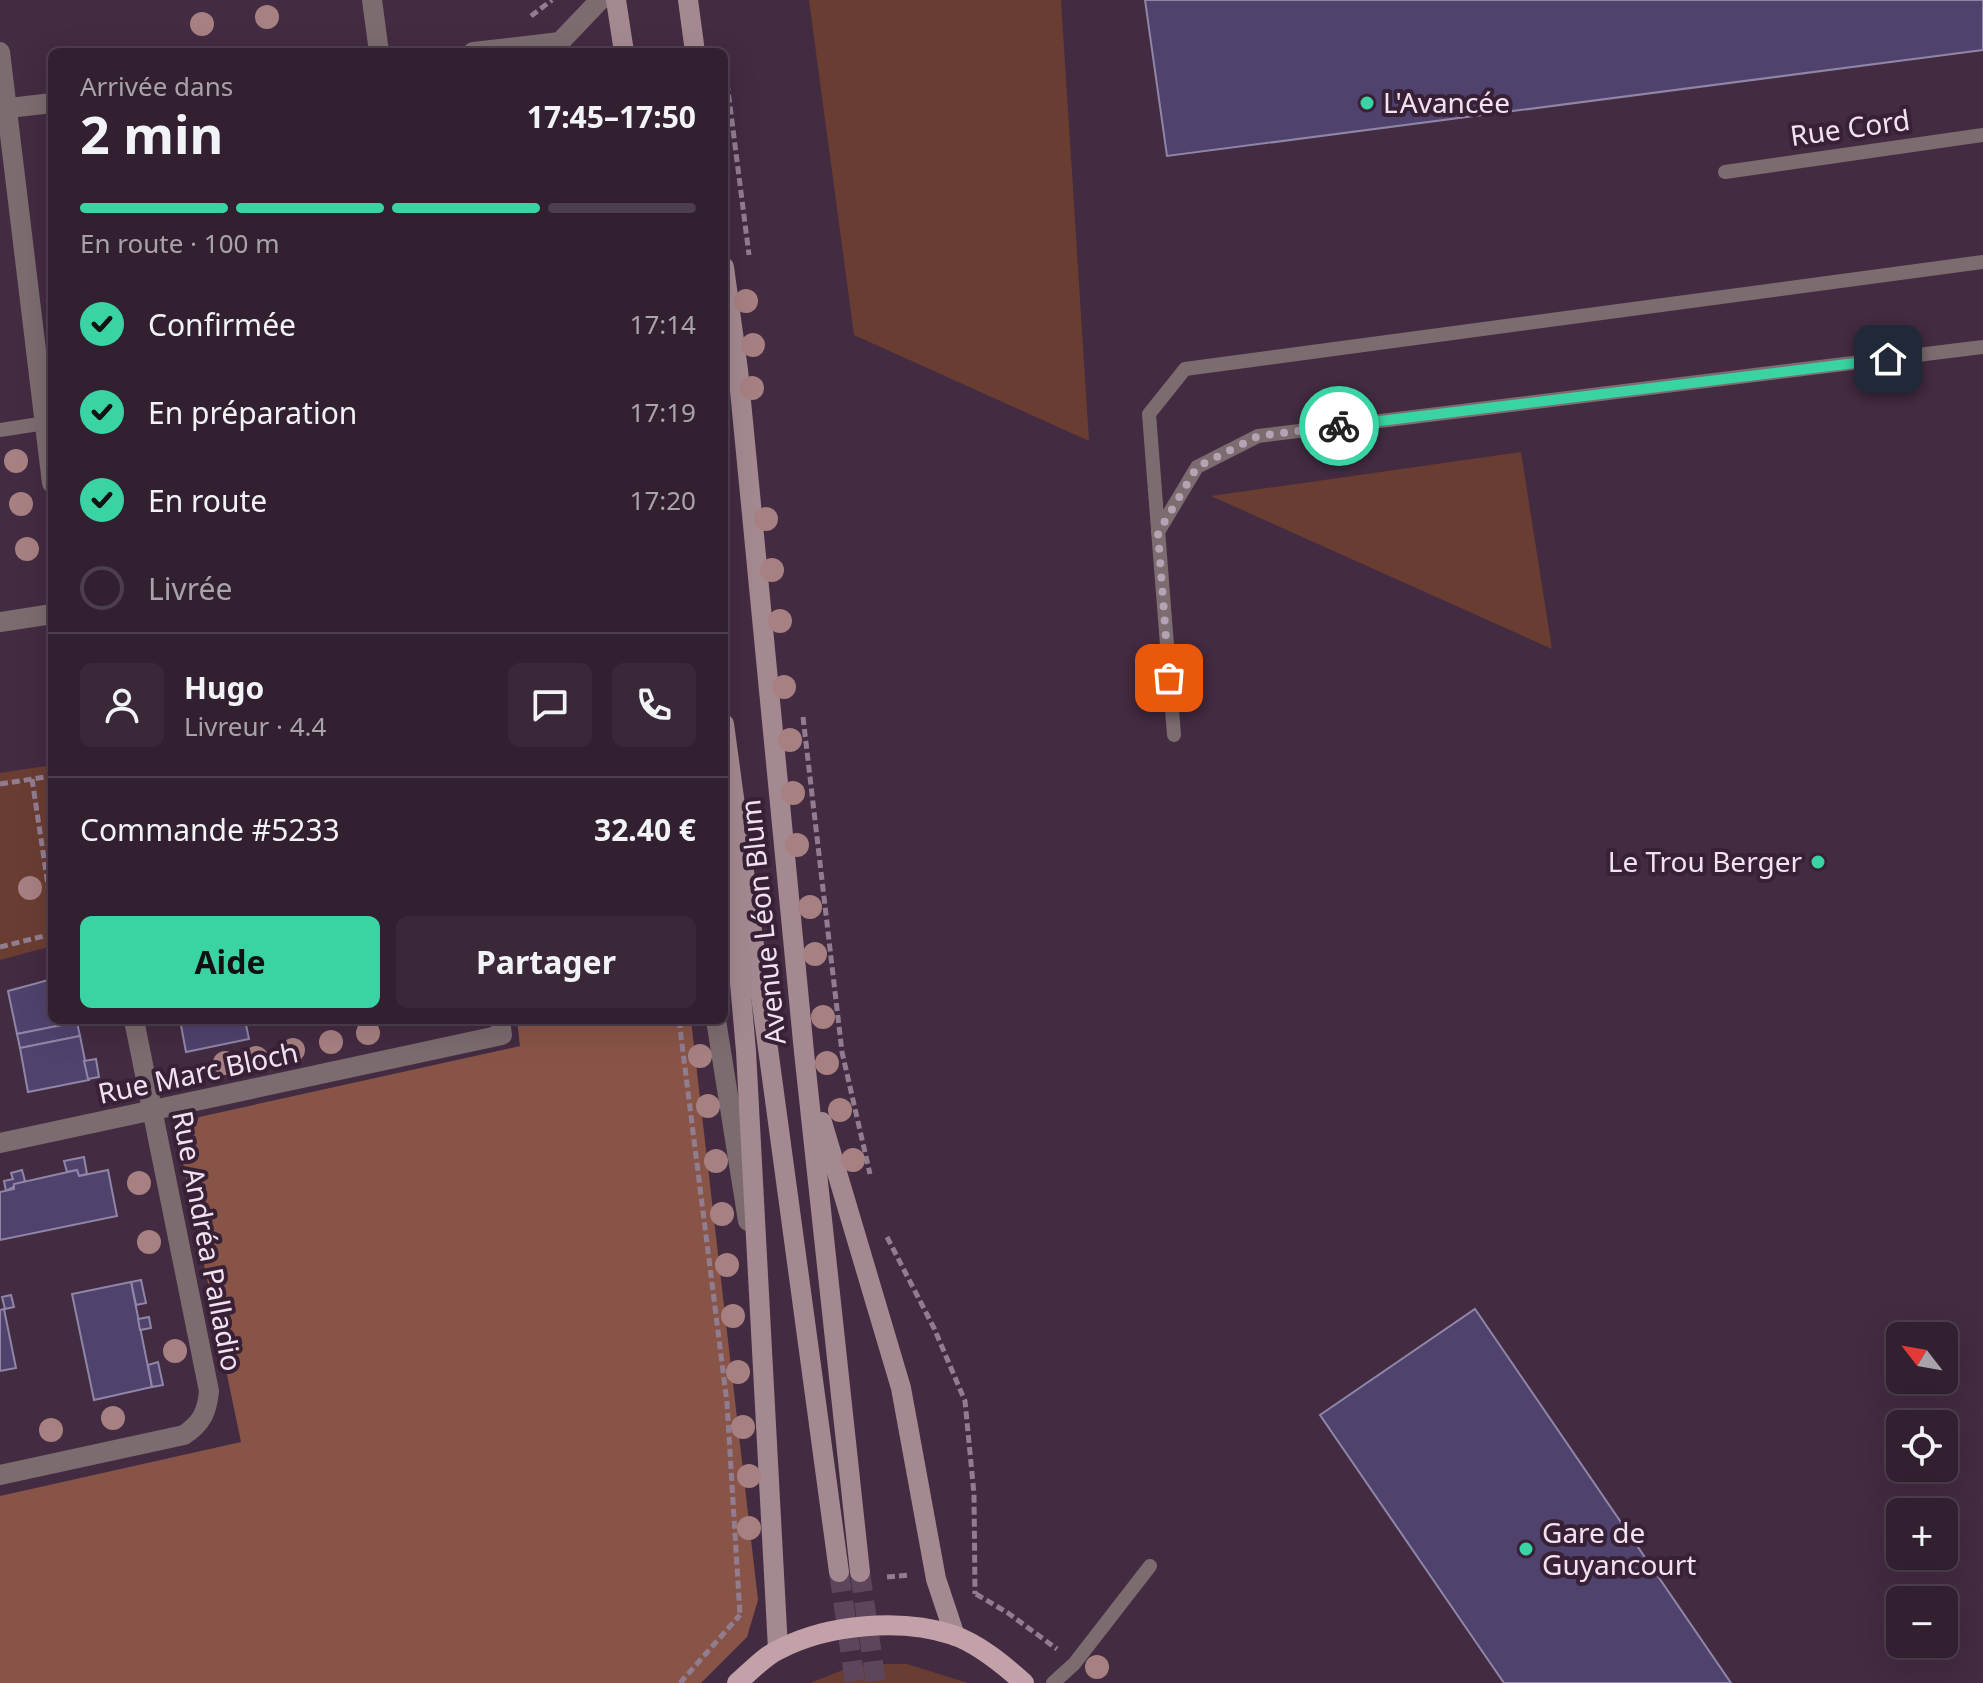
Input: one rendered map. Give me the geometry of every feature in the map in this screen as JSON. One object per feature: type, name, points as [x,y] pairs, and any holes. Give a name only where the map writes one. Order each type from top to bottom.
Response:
[{"type":"main road","points":[[616,0],[623,48]]},
{"type":"main road","points":[[688,0],[694,48]]},
{"type":"main road","name":"Avenue Léon Blum","points":[[728,296],[860,1572]]},
{"type":"main road","name":"Avenue Léon Blum","points":[[728,754],[839,1572]]},
{"type":"main road","points":[[728,855],[750,1129],[778,1649]]},
{"type":"main road","points":[[804,1052],[838,1187],[901,1388],[936,1579],[955,1636]]},
{"type":"main road","points":[[737,1683],[778,1649],[827,1632],[894,1625],[955,1636],[1003,1664],[1024,1683]]},
{"type":"street","points":[[372,0],[378,48]]},
{"type":"street","points":[[564,47],[600,0]]},
{"type":"street","points":[[0,52],[4,109],[48,449]]},
{"type":"street","points":[[4,109],[48,104]]},
{"type":"street","points":[[0,622],[48,615]]},
{"type":"street","name":"Rue Andréa Palladio","points":[[0,1475],[169,1440],[198,1425],[207,1410],[209,1391],[135,1024]]},
{"type":"street","points":[[717,1024],[758,1283]]},
{"type":"street","name":"Rue Marc Bloch","points":[[0,1143],[153,1111],[501,1028]]},
{"type":"lane","name":"Rue Cord","points":[[1725,172],[1983,135]]},
{"type":"lane","points":[[1174,735],[1149,414],[1185,369],[1983,262]]},
{"type":"lane","points":[[1158,533],[1197,467],[1258,436],[1983,347]]},
{"type":"lane","points":[[0,430],[45,423]]},
{"type":"lane","points":[[750,1129],[775,1101]]},
{"type":"lane","points":[[1053,1683],[1074,1664],[1150,1566]]},
{"type":"path","points":[[728,90],[750,261]]},
{"type":"path","points":[[801,704],[842,1052],[872,1184]]},
{"type":"path","points":[[0,784],[48,777]]},
{"type":"path","points":[[32,779],[48,885]]},
{"type":"path","points":[[0,947],[48,935]]},
{"type":"path","points":[[680,1024],[727,1403],[740,1615],[680,1683]]},
{"type":"path","points":[[881,1226],[934,1328],[965,1401],[974,1494],[975,1594],[1042,1636],[1074,1664]]},
{"type":"shaded area","points":[[809,0],[1061,0],[1089,441],[854,335]]},
{"type":"shaded area","points":[[1521,452],[1552,649],[1211,496]]},
{"type":"shaded area","points":[[48,766],[48,947],[0,960],[0,773]]},
{"type":"shaded area","points":[[517,1024],[691,1024],[758,1600],[747,1637],[701,1683],[0,1683],[0,1496],[241,1442],[180,1149],[199,1117],[520,1046]]},
{"type":"shaded area","points":[[907,1664],[968,1683],[810,1683],[848,1668]]},
{"type":"building","name":"L'Avancée","points":[[1145,0],[1983,0],[1983,50],[1167,156]]},
{"type":"building","points":[[48,980],[48,1024],[67,1024],[17,1034],[8,991]]},
{"type":"building","points":[[77,1024],[80,1036],[20,1048],[17,1034]]},
{"type":"building","points":[[181,1024],[246,1024],[249,1039],[186,1052]]},
{"type":"building","points":[[80,1036],[89,1080],[28,1092],[20,1048]]},
{"type":"building","points":[[96,1059],[99,1077],[88,1079],[84,1061]]},
{"type":"building","points":[[84,1157],[87,1174],[79,1176],[77,1170],[67,1172],[64,1161]]},
{"type":"building","points":[[22,1170],[25,1181],[6,1191],[4,1181],[13,1179],[11,1173]]},
{"type":"building","points":[[77,1170],[79,1176],[108,1170],[117,1216],[0,1240],[0,1192],[14,1189],[14,1184]]},
{"type":"building","points":[[141,1280],[146,1303],[136,1305],[131,1282]]},
{"type":"building","points":[[131,1282],[152,1387],[94,1400],[72,1294]]},
{"type":"building","points":[[11,1295],[14,1307],[5,1309],[2,1297]]},
{"type":"building","points":[[4,1309],[16,1368],[0,1371],[0,1310]]},
{"type":"building","name":"Gare de Guyancourt","points":[[1475,1309],[1731,1683],[1504,1683],[1320,1415]]},
{"type":"building","points":[[149,1317],[151,1328],[140,1330],[138,1319]]},
{"type":"building","points":[[158,1362],[163,1385],[152,1387],[148,1365]]},
{"type":"tunnel","points":[[839,1572],[855,1683]]},
{"type":"tunnel","points":[[860,1572],[876,1683]]},
{"type":"way so far","points":[[1169,678],[1158,533],[1197,467],[1258,436],[1339,426]]},
{"type":"place","name":"L'Avancée","points":[[1367,103]]},
{"type":"place","name":"Le Trou Berger","points":[[1818,862]]},
{"type":"place","name":"Gare de Guyancourt","points":[[1526,1549]]},
{"type":"route","points":[[1339,426],[1888,359]]}]
